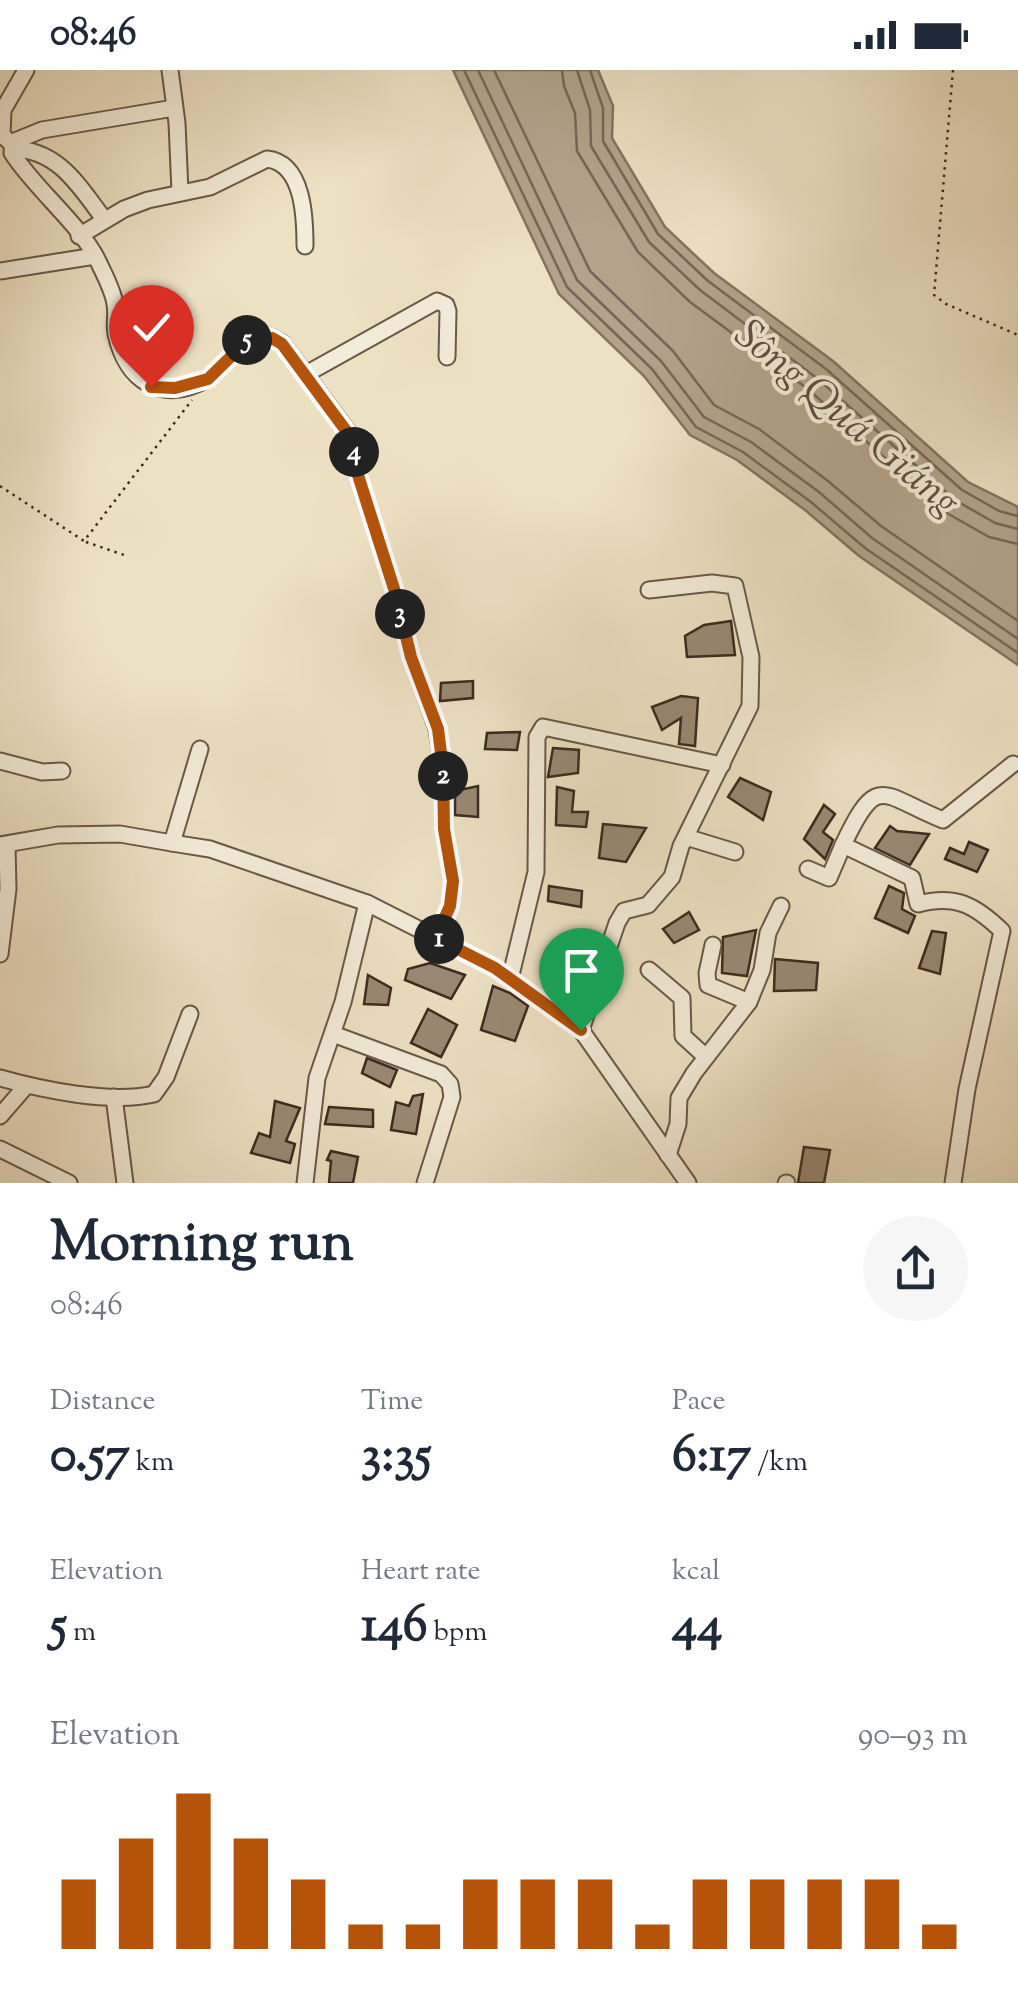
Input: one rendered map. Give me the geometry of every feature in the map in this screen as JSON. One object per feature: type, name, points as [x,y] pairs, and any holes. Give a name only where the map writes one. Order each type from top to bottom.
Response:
[{"type":"street","points":[[26,70],[3,110],[2,135],[13,155],[95,256],[115,302],[115,330],[122,352],[137,378],[161,389],[208,379],[244,342],[261,336],[282,344],[350,436],[411,657],[438,729],[444,829],[453,881],[450,906],[436,938]]},
{"type":"street","points":[[170,70],[180,192]]},
{"type":"street","points":[[12,147],[15,141],[42,130],[174,108]]},
{"type":"street","points":[[12,147],[38,151],[60,164],[104,219]]},
{"type":"street","points":[[79,236],[104,219],[148,200],[210,186],[267,159],[288,170],[296,186],[303,206],[305,246]]},
{"type":"street","points":[[0,271],[95,256]]},
{"type":"street","points":[[306,374],[437,300],[448,311],[448,357]]},
{"type":"street","points":[[581,1030],[624,911],[648,905],[672,878],[686,837],[750,706],[751,657],[734,586],[712,583],[648,590]]},
{"type":"street","points":[[510,979],[536,872],[537,736],[543,727],[722,766]]},
{"type":"street","points":[[172,843],[200,749]]},
{"type":"street","points":[[0,761],[32,770],[62,772]]},
{"type":"street","points":[[808,869],[828,878],[861,808],[874,796],[900,799],[943,820],[1013,764]]},
{"type":"street","points":[[0,954],[8,889],[4,845],[58,835],[120,834],[210,849],[367,903],[510,979],[581,1030],[688,1183]]},
{"type":"street","points":[[686,837],[736,852]]},
{"type":"street","points":[[843,845],[912,878],[918,904],[942,898],[982,912],[1002,931],[967,1089],[952,1183]]},
{"type":"street","points":[[305,1183],[317,1078],[333,1034],[367,903]]},
{"type":"street","points":[[668,1155],[678,1124],[679,1098],[749,1002],[762,970],[768,934],[781,906]]},
{"type":"street","points":[[713,945],[708,985],[749,1002]]},
{"type":"street","points":[[649,970],[682,998],[683,1036],[706,1057]]},
{"type":"street","points":[[0,1078],[26,1086],[114,1097],[148,1096],[159,1090],[190,1014]]},
{"type":"street","points":[[333,1034],[441,1074],[450,1084],[452,1097],[426,1183]]},
{"type":"street","points":[[0,1116],[26,1086]]},
{"type":"street","points":[[114,1097],[124,1183]]},
{"type":"street","points":[[0,1149],[22,1158],[49,1180],[69,1183]]},
{"type":"path","points":[[953,70],[934,294],[946,304],[1018,335]]},
{"type":"path","points":[[84,541],[208,379]]},
{"type":"path","points":[[0,486],[84,541],[127,556]]},
{"type":"water","name":"Sông Quá Giáng","points":[[453,70],[598,70],[613,106],[612,138],[665,227],[714,273],[833,361],[968,482],[1018,507],[1018,665],[859,556],[737,460],[690,435],[644,376],[559,294]]},
{"type":"building","points":[[731,621],[735,655],[687,657],[685,636],[704,625]]},
{"type":"building","points":[[473,681],[473,698],[440,701],[441,683]]},
{"type":"building","points":[[681,696],[698,698],[695,746],[679,744],[681,718],[662,730],[652,707]]},
{"type":"building","points":[[520,732],[517,750],[485,749],[487,733]]},
{"type":"building","points":[[553,748],[579,750],[578,773],[548,777]]},
{"type":"building","points":[[740,778],[771,792],[763,820],[728,797]]},
{"type":"building","points":[[478,786],[478,817],[455,815],[455,791]]},
{"type":"building","points":[[557,787],[574,791],[572,812],[588,812],[586,827],[556,825]]},
{"type":"building","points":[[824,805],[835,814],[823,832],[833,840],[825,859],[804,839]]},
{"type":"building","points":[[603,824],[646,828],[626,862],[599,858]]},
{"type":"building","points":[[890,826],[897,831],[929,834],[910,865],[875,848]]},
{"type":"building","points":[[969,842],[988,850],[977,872],[945,859],[950,848],[964,854]]},
{"type":"building","points":[[549,886],[582,891],[581,907],[548,901]]},
{"type":"building","points":[[889,886],[904,893],[902,909],[915,916],[908,933],[875,918]]},
{"type":"building","points":[[689,912],[699,930],[674,943],[663,929]]},
{"type":"building","points":[[756,930],[747,976],[722,973],[723,937]]},
{"type":"building","points":[[932,931],[946,933],[940,974],[919,968]]},
{"type":"building","points":[[775,959],[818,963],[816,990],[774,991]]},
{"type":"building","points":[[430,963],[465,975],[451,999],[405,980],[408,969]]},
{"type":"building","points":[[368,975],[391,988],[388,1005],[364,1004]]},
{"type":"building","points":[[493,986],[528,1006],[515,1041],[481,1030]]},
{"type":"building","points":[[428,1009],[457,1025],[441,1057],[411,1043]]},
{"type":"building","points":[[367,1058],[397,1070],[390,1087],[362,1073]]},
{"type":"building","points":[[423,1094],[416,1134],[391,1130],[396,1102],[409,1106],[413,1096]]},
{"type":"building","points":[[275,1101],[300,1108],[286,1141],[295,1144],[290,1163],[251,1153],[259,1133],[270,1137]]},
{"type":"building","points":[[329,1107],[373,1110],[373,1127],[325,1124]]},
{"type":"building","points":[[804,1147],[830,1150],[824,1183],[798,1183]]},
{"type":"building","points":[[331,1151],[358,1157],[353,1183],[329,1183],[331,1161],[327,1160]]},
{"type":"route","points":[[151,387],[175,388],[208,379],[244,342],[261,336],[282,344],[338,416],[354,445],[357,472],[411,657],[438,729],[444,829],[453,881],[450,906],[436,938],[495,968],[581,1030]]}]
